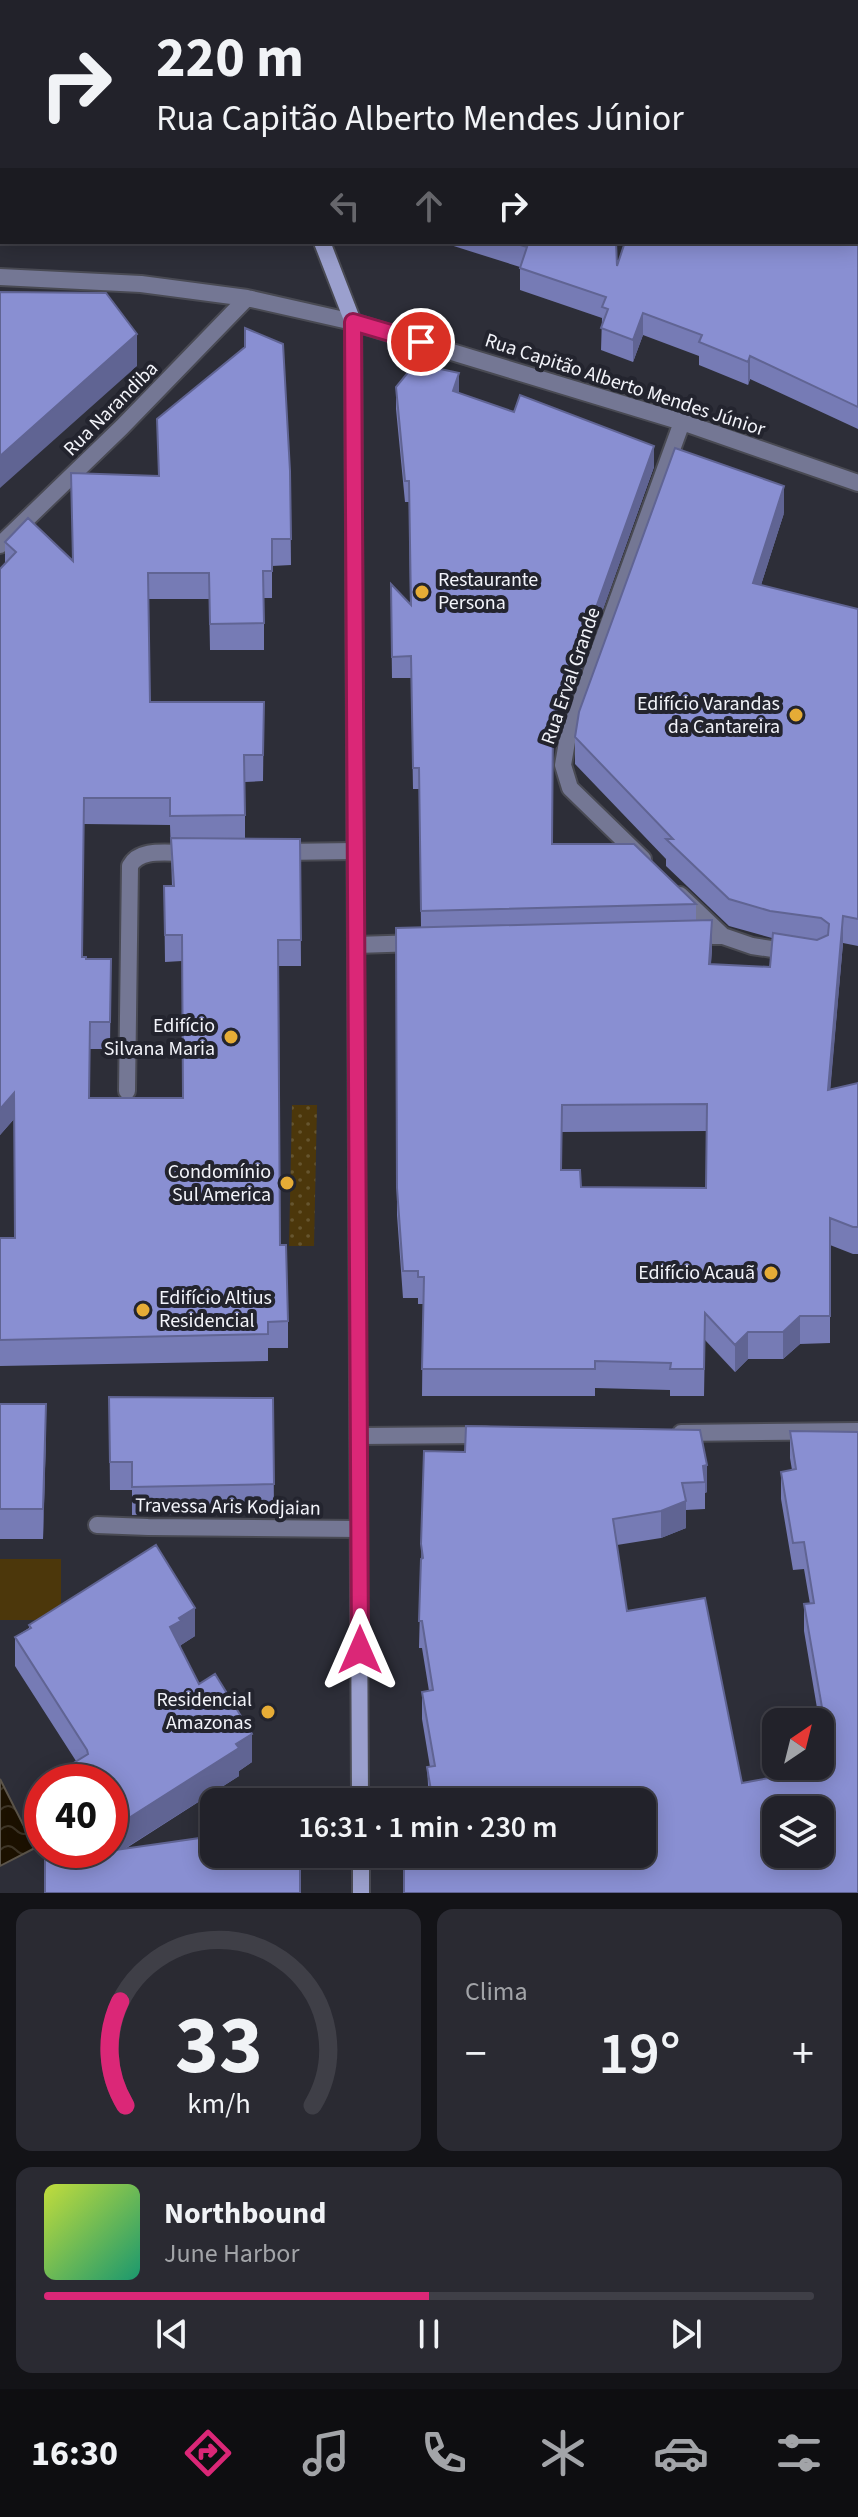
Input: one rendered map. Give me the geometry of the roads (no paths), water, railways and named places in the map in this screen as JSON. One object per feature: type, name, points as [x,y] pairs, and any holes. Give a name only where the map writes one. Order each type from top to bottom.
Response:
[{"type":"street","points":[[323,244],[353,322],[360,1788]]},
{"type":"street","name":"Rua Capitão Alberto Mendes Júnior","points":[[0,277],[141,284],[247,298],[353,322],[682,422],[858,483]]},
{"type":"street","name":"Rua Narandiba","points":[[0,545],[122,427],[247,298]]},
{"type":"street","name":"Rua Erval Grande","points":[[682,422],[568,736],[563,765],[570,788],[723,936]]},
{"type":"street","points":[[270,853],[355,851]]},
{"type":"street","points":[[127,1091],[130,866],[137,856],[146,854],[208,853]]},
{"type":"street","points":[[691,937],[723,936],[752,946],[808,954]]},
{"type":"street","points":[[356,945],[435,943]]},
{"type":"street","points":[[669,1433],[858,1431]]},
{"type":"street","points":[[360,1436],[496,1435]]},
{"type":"street","name":"Travessa Aris Kodjaian","points":[[97,1525],[359,1529]]},
{"type":"street","points":[[361,1868],[361,1893]]},
{"type":"water","points":[[0,1779],[24,1826],[24,1854],[0,1866]]},
{"type":"place","name":"Restaurante Persona","points":[[422,592]]},
{"type":"place","name":"Edifício Varandas da Cantareira","points":[[796,715]]},
{"type":"place","name":"Edifício Silvana Maria","points":[[231,1037]]},
{"type":"place","name":"Condomínio Sul America","points":[[287,1183]]},
{"type":"place","name":"Edifício Acauã","points":[[771,1273]]},
{"type":"place","name":"Edifício Altius Residencial","points":[[143,1310]]},
{"type":"place","name":"Residencial Amazonas","points":[[268,1712]]}]
